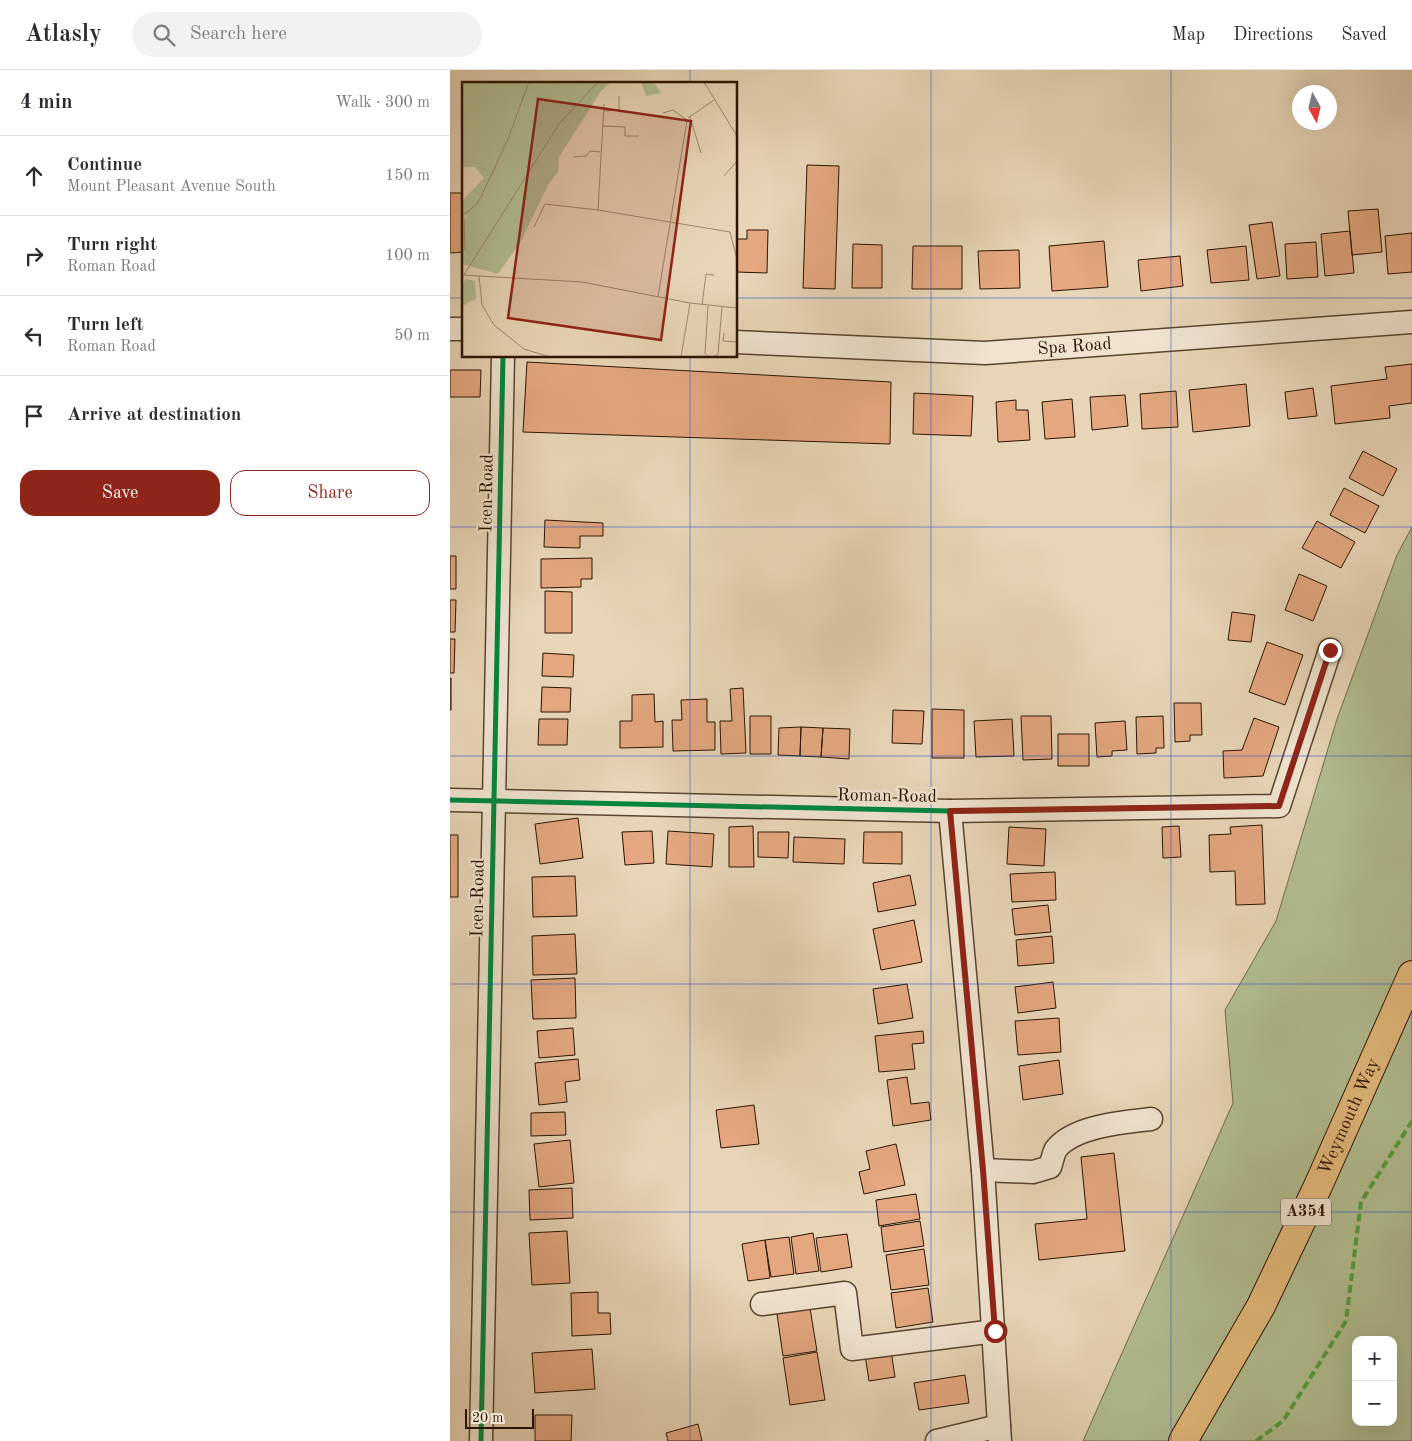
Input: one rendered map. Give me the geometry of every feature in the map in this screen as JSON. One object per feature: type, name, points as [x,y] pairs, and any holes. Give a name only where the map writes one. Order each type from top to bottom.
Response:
[{"type":"highway","name":"Weymouth Way","points":[[1183,1441],[1261,1306],[1318,1186],[1412,975]]},
{"type":"street","name":"Spa Road","points":[[738,342],[985,352],[1412,322]]},
{"type":"street","name":"Icen Road","points":[[481,1441],[504,358]]},
{"type":"street","name":"Roman Road","points":[[450,800],[950,811],[1279,806],[1330,650]]},
{"type":"street","points":[[936,1441],[1000,1434],[995,1331],[983,1170],[950,811]]},
{"type":"street","points":[[983,1170],[1033,1172],[1050,1168],[1056,1150],[1071,1137],[1108,1125],[1151,1119]]},
{"type":"street","points":[[762,1304],[845,1293],[852,1349],[995,1331]]},
{"type":"green space","points":[[1412,527],[1412,1441],[1083,1441],[1233,1103],[1225,1010],[1276,921],[1337,719],[1397,555]]},
{"type":"building","points":[[807,165],[839,166],[835,289],[803,288]]},
{"type":"building","points":[[450,193],[462,193],[462,252],[450,253]]},
{"type":"building","points":[[1378,209],[1382,252],[1352,255],[1348,211]]},
{"type":"building","points":[[1272,222],[1280,276],[1257,279],[1249,225]]},
{"type":"building","points":[[747,230],[768,230],[767,273],[738,272],[738,239],[747,239]]},
{"type":"building","points":[[1350,231],[1354,273],[1325,276],[1321,234]]},
{"type":"building","points":[[1412,233],[1412,272],[1388,274],[1385,236]]},
{"type":"building","points":[[1104,241],[1108,287],[1052,291],[1049,246]]},
{"type":"building","points":[[1316,242],[1318,277],[1287,279],[1285,244]]},
{"type":"building","points":[[853,244],[882,245],[882,288],[852,288]]},
{"type":"building","points":[[913,246],[962,246],[962,289],[912,289]]},
{"type":"building","points":[[1246,246],[1249,280],[1211,283],[1207,250]]},
{"type":"building","points":[[1019,250],[1020,288],[980,289],[978,251]]},
{"type":"building","points":[[1180,256],[1183,286],[1141,291],[1138,260]]},
{"type":"building","points":[[527,362],[891,382],[890,444],[523,432]]},
{"type":"building","points":[[1412,364],[1412,403],[1389,406],[1390,418],[1335,424],[1331,386],[1387,379],[1385,367]]},
{"type":"building","points":[[450,370],[481,370],[480,397],[450,397]]},
{"type":"building","points":[[1246,384],[1250,426],[1193,432],[1189,390]]},
{"type":"building","points":[[1313,388],[1317,416],[1288,419],[1285,392]]},
{"type":"building","points":[[1176,391],[1178,427],[1142,429],[1140,394]]},
{"type":"building","points":[[914,393],[973,396],[971,436],[913,434]]},
{"type":"building","points":[[1125,395],[1128,426],[1092,430],[1090,397]]},
{"type":"building","points":[[1072,399],[1075,437],[1045,439],[1042,402]]},
{"type":"building","points":[[1016,400],[1016,410],[1028,410],[1030,440],[998,442],[996,402]]},
{"type":"building","points":[[1363,451],[1397,469],[1383,496],[1349,478]]},
{"type":"building","points":[[1344,488],[1379,506],[1365,533],[1330,515]]},
{"type":"building","points":[[545,520],[603,523],[603,536],[580,536],[580,548],[544,547]]},
{"type":"building","points":[[1317,521],[1355,542],[1341,568],[1302,548]]},
{"type":"building","points":[[450,556],[456,556],[456,589],[450,589]]},
{"type":"building","points":[[592,558],[592,579],[581,579],[581,587],[541,588],[541,559]]},
{"type":"building","points":[[1299,574],[1327,586],[1313,621],[1285,610]]},
{"type":"building","points":[[545,591],[572,592],[572,633],[545,633]]},
{"type":"building","points":[[450,600],[456,600],[455,632],[450,632]]},
{"type":"building","points":[[1232,612],[1255,615],[1251,642],[1228,640]]},
{"type":"building","points":[[450,639],[455,639],[454,673],[450,673]]},
{"type":"building","points":[[1267,642],[1303,655],[1285,705],[1249,692]]},
{"type":"building","points":[[543,653],[574,655],[573,677],[542,676]]},
{"type":"building","points":[[451,678],[451,710],[450,710]]},
{"type":"building","points":[[542,687],[571,688],[570,712],[541,712]]},
{"type":"building","points":[[743,688],[746,753],[721,754],[720,721],[732,721],[730,689]]},
{"type":"building","points":[[654,694],[655,722],[663,721],[663,747],[620,748],[620,721],[632,721],[632,695]]},
{"type":"building","points":[[707,699],[707,722],[715,722],[715,750],[673,751],[672,720],[682,720],[681,700]]},
{"type":"building","points":[[1174,703],[1201,703],[1202,735],[1190,735],[1190,741],[1175,742]]},
{"type":"building","points":[[932,709],[964,710],[964,758],[932,758]]},
{"type":"building","points":[[893,710],[924,711],[922,744],[892,743]]},
{"type":"building","points":[[750,716],[771,716],[771,754],[750,754]]},
{"type":"building","points":[[1021,716],[1051,716],[1052,759],[1023,760]]},
{"type":"building","points":[[1163,716],[1164,748],[1156,748],[1156,753],[1137,754],[1136,717]]},
{"type":"building","points":[[1254,718],[1279,727],[1263,776],[1224,778],[1223,751],[1242,750]]},
{"type":"building","points":[[539,719],[568,719],[567,745],[538,745]]},
{"type":"building","points":[[1012,719],[1014,756],[976,757],[974,721]]},
{"type":"building","points":[[1125,721],[1127,750],[1112,751],[1112,756],[1097,757],[1095,723]]},
{"type":"building","points":[[801,727],[800,756],[778,755],[779,728]]},
{"type":"building","points":[[801,727],[823,728],[821,757],[800,756]]},
{"type":"building","points":[[823,728],[850,729],[849,759],[821,757]]},
{"type":"building","points":[[1058,734],[1089,734],[1089,766],[1058,766]]},
{"type":"building","points":[[578,818],[583,858],[540,864],[535,824]]},
{"type":"building","points":[[1262,825],[1265,904],[1236,905],[1235,871],[1210,872],[1209,835],[1231,834],[1230,827]]},
{"type":"building","points":[[753,826],[754,867],[729,867],[729,827]]},
{"type":"building","points":[[1179,826],[1181,857],[1163,858],[1162,827]]},
{"type":"building","points":[[1009,827],[1046,829],[1044,866],[1007,864]]},
{"type":"building","points":[[652,831],[654,863],[625,865],[622,832]]},
{"type":"building","points":[[668,831],[714,834],[712,867],[666,864]]},
{"type":"building","points":[[758,832],[789,832],[788,858],[758,857]]},
{"type":"building","points":[[864,832],[902,832],[902,864],[863,863]]},
{"type":"building","points":[[450,835],[458,835],[458,897],[450,897]]},
{"type":"building","points":[[794,837],[845,839],[844,864],[793,862]]},
{"type":"building","points":[[1055,872],[1056,900],[1012,902],[1010,874]]},
{"type":"building","points":[[910,875],[916,905],[878,912],[873,883]]},
{"type":"building","points":[[575,876],[577,916],[533,917],[532,877]]},
{"type":"building","points":[[1048,905],[1051,932],[1015,935],[1012,909]]},
{"type":"building","points":[[914,920],[922,962],[881,970],[873,929]]},
{"type":"building","points":[[575,934],[577,974],[533,975],[532,936]]},
{"type":"building","points":[[1052,936],[1054,963],[1018,966],[1016,940]]},
{"type":"building","points":[[575,978],[576,1018],[533,1019],[531,980]]},
{"type":"building","points":[[1053,982],[1056,1008],[1018,1013],[1015,987]]},
{"type":"building","points":[[907,984],[913,1018],[878,1024],[873,989]]},
{"type":"building","points":[[1059,1018],[1061,1052],[1018,1055],[1015,1021]]},
{"type":"building","points":[[573,1028],[575,1055],[539,1058],[537,1031]]},
{"type":"building","points":[[923,1031],[924,1043],[912,1044],[915,1069],[879,1072],[875,1036]]},
{"type":"building","points":[[578,1059],[580,1080],[565,1082],[567,1102],[539,1105],[535,1063]]},
{"type":"building","points":[[1059,1060],[1063,1094],[1023,1100],[1019,1066]]},
{"type":"building","points":[[907,1077],[911,1104],[929,1102],[931,1120],[893,1126],[887,1080]]},
{"type":"building","points":[[754,1105],[759,1144],[721,1148],[716,1110]]},
{"type":"building","points":[[565,1112],[566,1135],[531,1136],[531,1113]]},
{"type":"building","points":[[570,1140],[574,1183],[539,1187],[534,1144]]},
{"type":"building","points":[[896,1144],[905,1185],[864,1194],[859,1172],[870,1169],[866,1151]]},
{"type":"building","points":[[1114,1153],[1125,1251],[1039,1260],[1035,1224],[1087,1219],[1081,1157]]},
{"type":"building","points":[[572,1188],[573,1218],[530,1220],[529,1190]]},
{"type":"building","points":[[916,1194],[920,1219],[879,1226],[876,1200]]},
{"type":"building","points":[[920,1221],[924,1246],[884,1252],[881,1227]]},
{"type":"building","points":[[567,1231],[570,1283],[532,1285],[529,1233]]},
{"type":"building","points":[[813,1233],[819,1271],[796,1274],[791,1237]]},
{"type":"building","points":[[847,1234],[852,1267],[821,1272],[816,1238]]},
{"type":"building","points":[[789,1237],[794,1274],[771,1277],[765,1240]]},
{"type":"building","points":[[765,1240],[770,1278],[748,1281],[742,1244]]},
{"type":"building","points":[[924,1249],[929,1285],[891,1290],[886,1255]]},
{"type":"building","points":[[928,1288],[933,1322],[896,1328],[891,1293]]},
{"type":"building","points":[[598,1292],[598,1313],[610,1313],[611,1334],[572,1336],[571,1293]]},
{"type":"building","points":[[809,1302],[817,1351],[783,1356],[776,1307]]},
{"type":"building","points":[[592,1349],[595,1389],[535,1393],[532,1353]]},
{"type":"building","points":[[891,1351],[895,1377],[869,1381],[865,1355]]},
{"type":"building","points":[[817,1352],[825,1400],[790,1405],[783,1358]]},
{"type":"building","points":[[965,1375],[969,1403],[919,1410],[914,1383]]},
{"type":"building","points":[[535,1415],[572,1415],[571,1441],[535,1441]]},
{"type":"building","points":[[698,1424],[702,1441],[668,1441],[666,1433]]},
{"type":"marked path","points":[[1256,1441],[1283,1421],[1346,1321],[1361,1202],[1412,1121]]},
{"type":"cycle path","points":[[481,1441],[503,358]]},
{"type":"cycle path","points":[[450,800],[950,811],[1279,806],[1330,650]]},
{"type":"route","points":[[995,1331],[983,1170],[950,811],[1279,806],[1330,650]]}]
